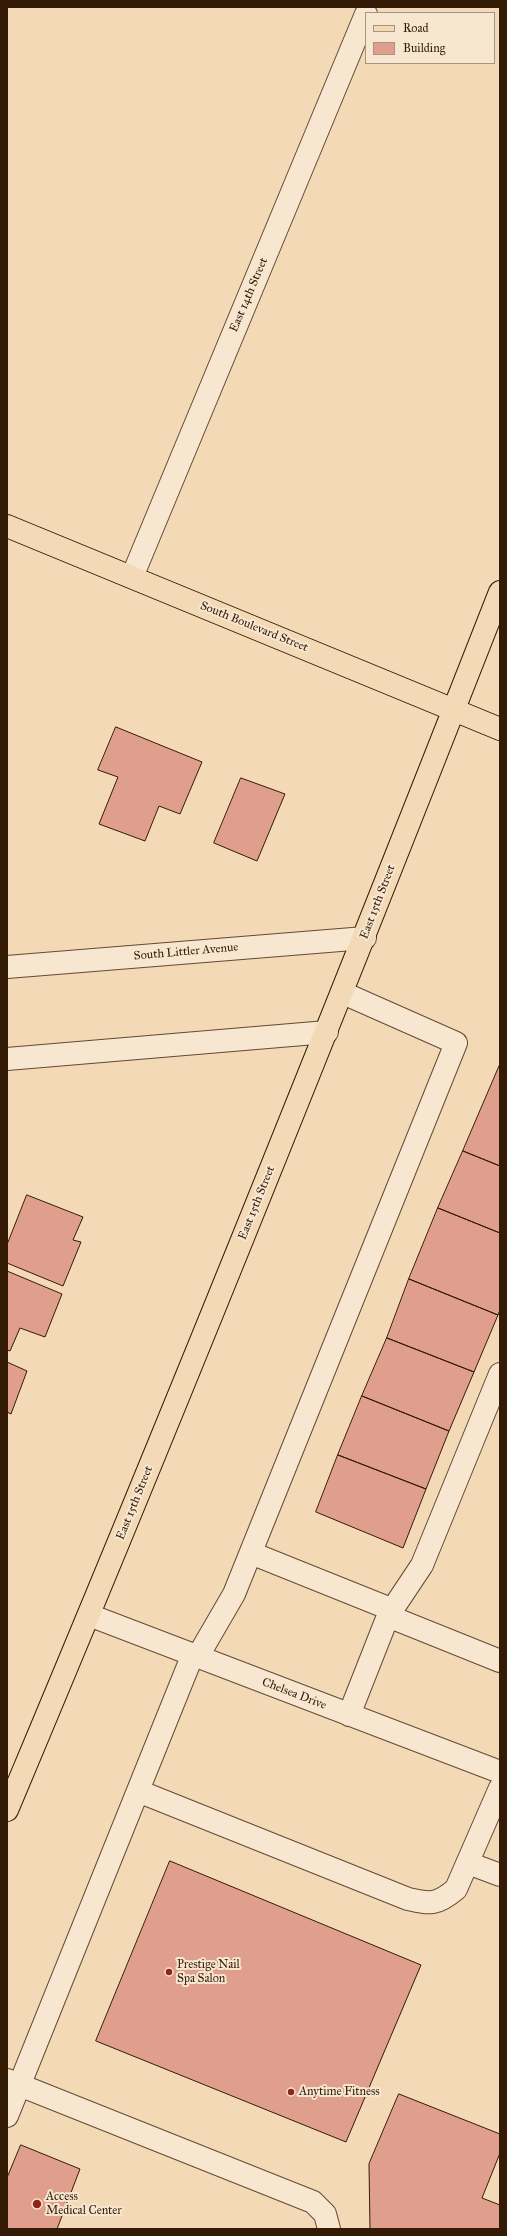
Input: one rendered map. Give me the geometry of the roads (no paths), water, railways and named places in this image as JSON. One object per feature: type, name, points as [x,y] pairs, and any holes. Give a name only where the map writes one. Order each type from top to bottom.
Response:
[{"type":"main road","name":"South Boulevard Street","points":[[7,526],[500,729]]},
{"type":"main road","name":"East 15th Street","points":[[7,1810],[89,1615],[343,993],[500,592]]},
{"type":"street","name":"East 14th Street","points":[[132,577],[365,15]]},
{"type":"street","name":"South Littler Avenue","points":[[7,967],[365,938]]},
{"type":"street","points":[[7,2116],[13,2083],[195,1655],[234,1594],[251,1554],[456,1043],[343,993]]},
{"type":"street","points":[[7,1059],[327,1032]]},
{"type":"street","points":[[349,1715],[390,1613],[422,1565],[500,1374]]},
{"type":"street","points":[[251,1554],[500,1661]]},
{"type":"street","name":"Chelsea Drive","points":[[89,1615],[500,1772]]},
{"type":"street","points":[[138,1791],[408,1899],[429,1904],[442,1900],[456,1889],[500,1788]]},
{"type":"street","points":[[468,1863],[500,1875]]},
{"type":"street","points":[[13,2083],[313,2202],[325,2214],[329,2229]]},
{"type":"place","name":"Prestige Nail Spa Salon","points":[[169,1972]]},
{"type":"place","name":"Anytime Fitness","points":[[291,2092]]},
{"type":"place","name":"Access Medical Center","points":[[37,2204]]}]
